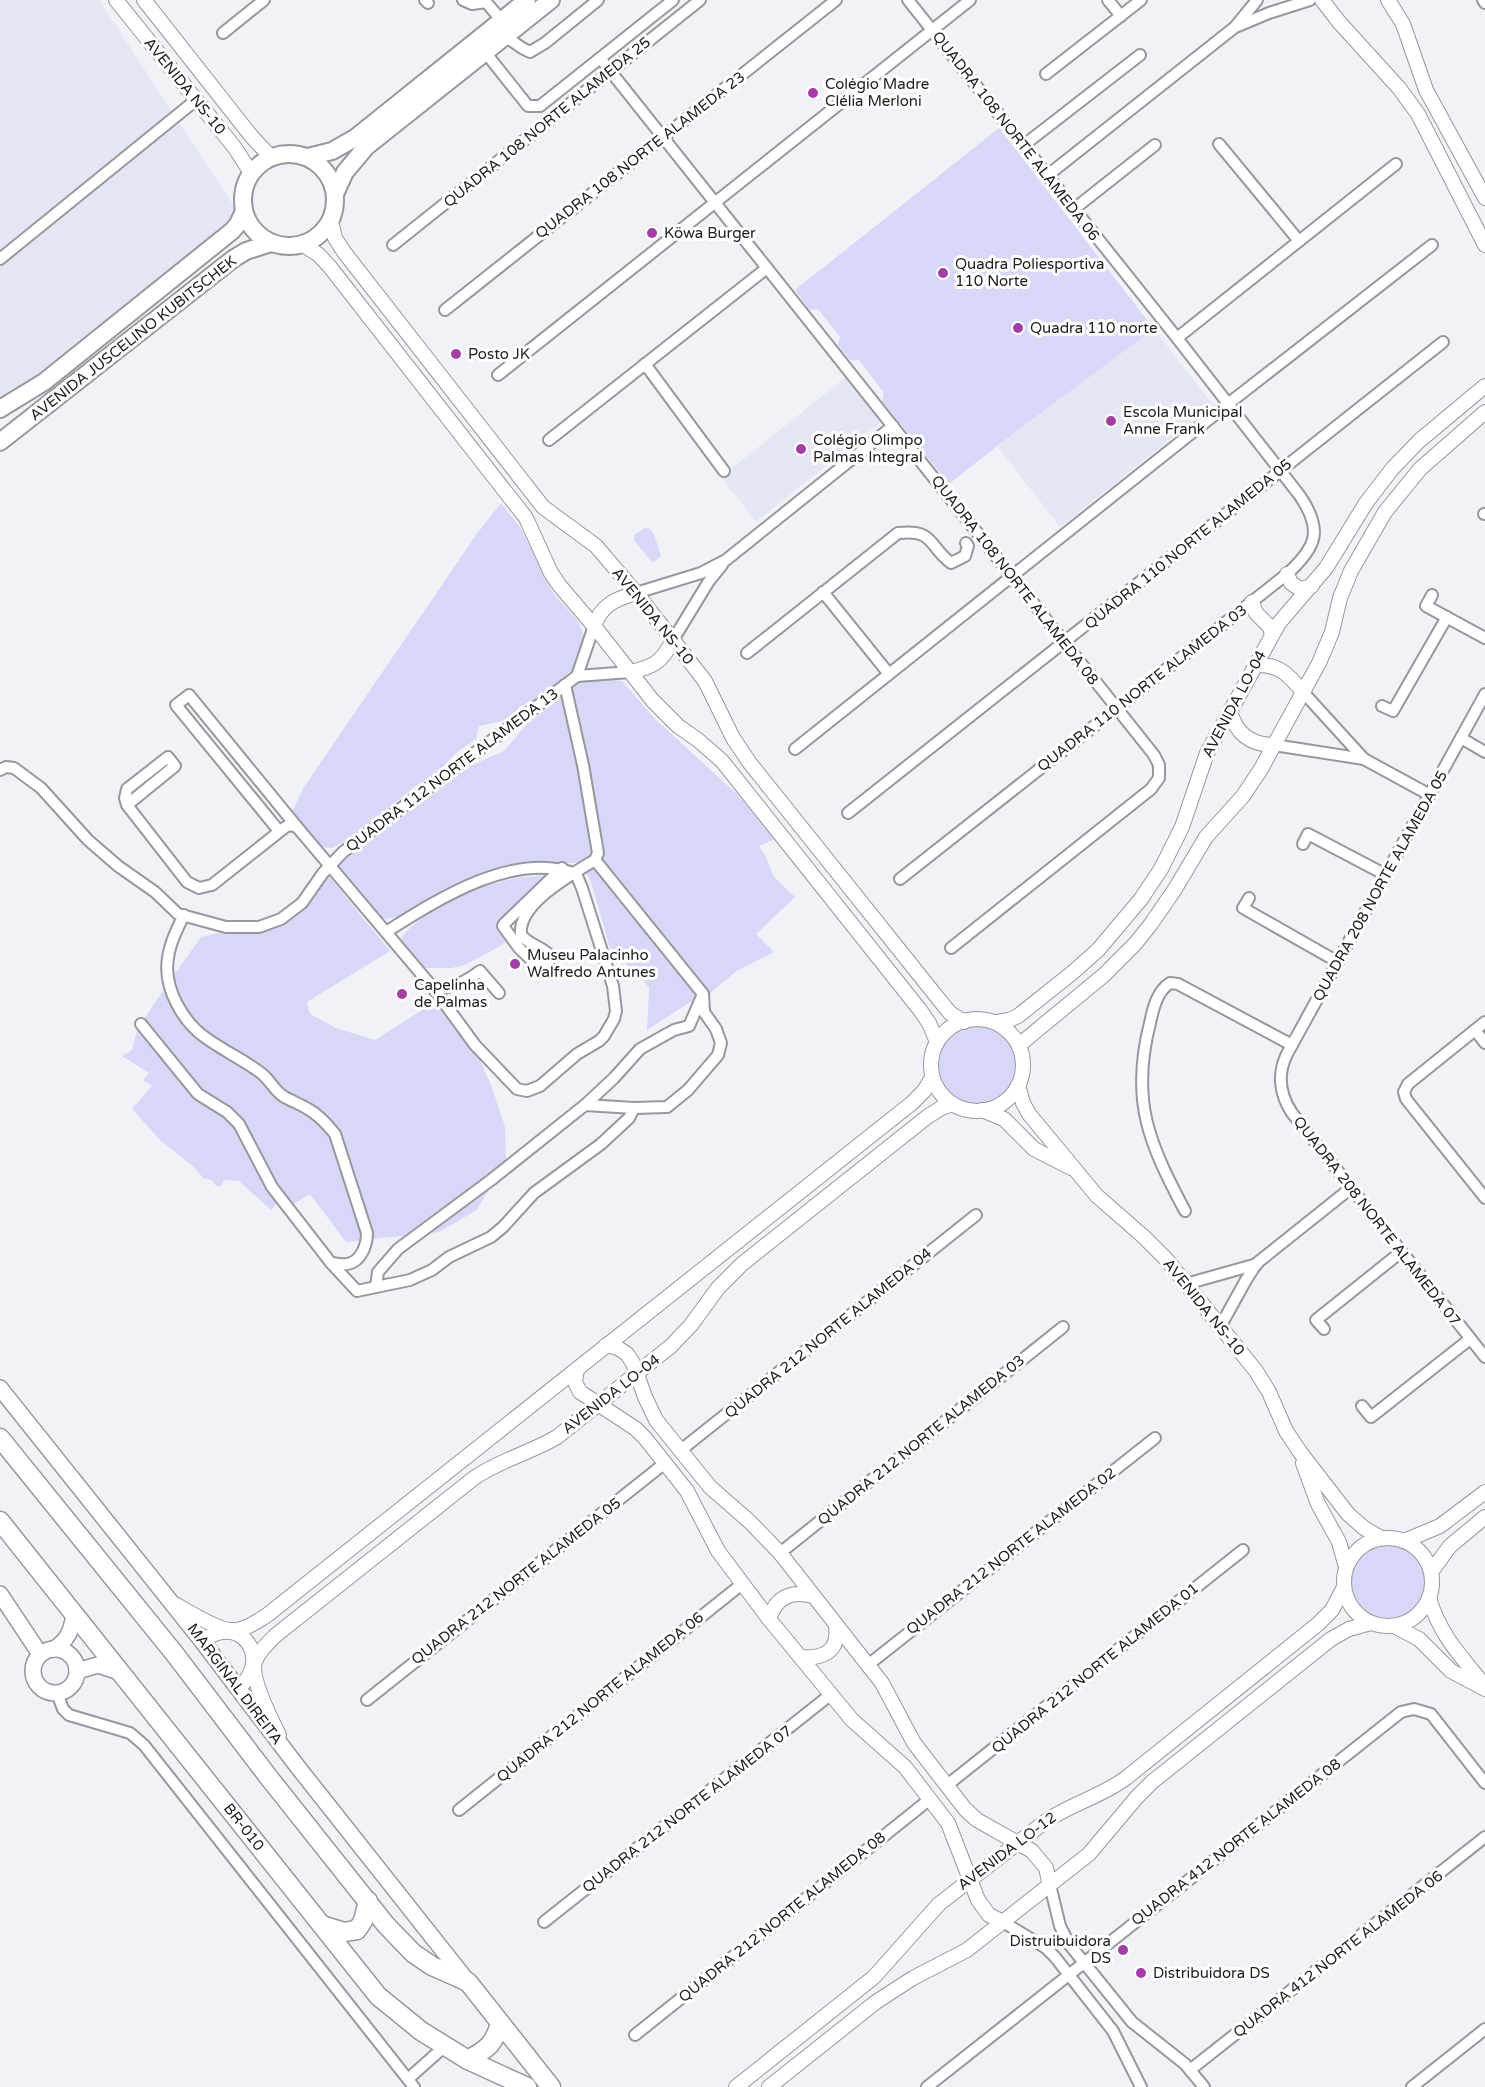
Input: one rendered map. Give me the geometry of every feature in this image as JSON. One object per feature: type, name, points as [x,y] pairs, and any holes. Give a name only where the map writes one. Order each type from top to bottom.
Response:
[{"type":"highway","points":[[0,1438],[174,1653],[386,1925],[413,1953],[432,1966],[468,1982],[551,2087]]},
{"type":"highway","name":"BR-010","points":[[0,1521],[378,1996],[421,2031],[445,2046],[468,2060],[527,2087]]},
{"type":"highway","points":[[322,1925],[344,1932],[357,1930],[363,1921],[368,1902]]},
{"type":"highway","points":[[468,2060],[487,2049],[493,2042],[500,2023]]},
{"type":"main road","points":[[335,194],[345,172],[366,147],[485,52],[527,0]]},
{"type":"main road","points":[[308,157],[332,151],[354,138],[504,28],[551,0]]},
{"type":"main road","points":[[290,153],[308,157],[318,163],[332,182],[335,204],[331,221],[322,232],[302,244],[286,246],[271,243],[254,230],[244,211],[243,191],[251,173],[271,157],[290,153]]},
{"type":"main road","name":"AVENIDA JUSCELINO KUBITSCHEK","points":[[0,409],[44,382],[232,231],[244,211]]},
{"type":"main road","name":"AVENIDA JUSCELINO KUBITSCHEK","points":[[0,442],[232,259],[246,251],[271,243]]},
{"type":"main road","name":"MARGINAL DIREITA","points":[[0,1388],[202,1641],[297,1766],[468,1982]]},
{"type":"main road","points":[[0,1594],[47,1651]]},
{"type":"main road","points":[[47,1651],[61,1650],[72,1657],[77,1671],[73,1684],[68,1689],[57,1693],[41,1689],[33,1678],[33,1666],[47,1651],[65,1641],[74,1616]]},
{"type":"main road","points":[[77,1671],[98,1665],[122,1673]]},
{"type":"street","name":"AVENIDA NS-10","points":[[116,0],[236,148],[251,173]]},
{"type":"street","name":"AVENIDA NS-10","points":[[144,0],[252,137],[271,157]]},
{"type":"street","points":[[223,33],[264,0]]},
{"type":"street","points":[[464,0],[472,4],[491,3],[504,28],[522,48],[530,52],[545,44],[598,0]]},
{"type":"street","points":[[485,52],[528,106],[535,108],[673,0]]},
{"type":"street","name":"QUADRA 108 NORTE ALAMEDA 25","points":[[393,245],[700,0]]},
{"type":"street","name":"QUADRA 108 NORTE ALAMEDA 23","points":[[445,310],[836,0]]},
{"type":"street","name":"QUADRA 108 NORTE ALAMEDA 06","points":[[908,0],[1280,470]]},
{"type":"street","points":[[498,375],[970,0]]},
{"type":"street","points":[[1108,0],[1121,16]]},
{"type":"street","points":[[1046,74],[1141,0]]},
{"type":"street","points":[[1048,175],[1235,27],[1257,0]]},
{"type":"street","points":[[1235,27],[1310,0]]},
{"type":"street","points":[[1322,0],[1399,88],[1418,114],[1485,245]]},
{"type":"street","points":[[1388,0],[1403,24],[1426,90],[1485,198]]},
{"type":"street","points":[[1024,145],[1140,55]]},
{"type":"street","name":"QUADRA 108 NORTE ALAMEDA 08","points":[[600,58],[1013,576],[1154,755],[1159,765],[1160,778],[1156,784],[951,948]]},
{"type":"street","points":[[0,259],[196,100]]},
{"type":"street","points":[[1220,144],[1299,241]]},
{"type":"street","points":[[1074,209],[1155,145]]},
{"type":"street","points":[[1177,338],[1396,164]]},
{"type":"street","name":"AVENIDA NS-10","points":[[331,221],[335,238],[344,252],[543,507],[596,546],[636,593],[705,681],[733,738],[749,762],[940,1002],[950,1013],[964,1022]]},
{"type":"street","points":[[302,244],[330,267],[526,518],[551,573],[665,714],[722,761],[920,1010],[929,1023],[937,1042]]},
{"type":"street","points":[[795,749],[1228,404],[1432,245]]},
{"type":"street","points":[[549,440],[768,268]]},
{"type":"street","name":"QUADRA 110 NORTE ALAMEDA 05","points":[[848,813],[1443,342]]},
{"type":"street","points":[[645,364],[724,471]]},
{"type":"street","name":"AVENIDA LO-04","points":[[997,1022],[1018,1016],[1072,973],[1110,937],[1141,898],[1161,869],[1182,827],[1203,761],[1284,615],[1312,586],[1330,562],[1366,503],[1392,469],[1419,441],[1485,386]]},
{"type":"street","points":[[202,1641],[218,1632],[245,1627],[266,1616],[912,1103],[924,1091],[932,1078],[932,1059],[937,1042],[951,1028],[964,1022],[981,1019],[997,1022],[1009,1031],[1019,1045],[1086,991],[1135,944],[1175,889],[1206,837],[1251,784],[1325,651],[1351,571],[1377,525],[1420,469],[1485,412]]},
{"type":"street","points":[[726,560],[709,581],[658,663],[630,672],[577,676],[599,614],[608,604],[614,600],[701,573],[726,560],[893,426]]},
{"type":"street","name":"QUADRA 110 NORTE ALAMEDA 03","points":[[900,879],[1116,707],[1250,608],[1285,579],[1310,549],[1314,527],[1308,508],[1280,470]]},
{"type":"street","points":[[747,652],[898,533],[921,533],[928,537],[951,563],[965,556],[968,546],[966,543]]},
{"type":"street","points":[[1285,579],[1300,589],[1312,586]]},
{"type":"street","points":[[823,592],[889,674]]},
{"type":"street","points":[[1432,595],[1426,606],[1485,638]]},
{"type":"street","points":[[1250,608],[1270,627],[1272,635]]},
{"type":"street","points":[[1382,706],[1393,711],[1447,617]]},
{"type":"street","points":[[1255,665],[1267,664],[1283,671],[1364,759],[1430,795]]},
{"type":"street","name":"QUADRA 112 NORTE ALAMEDA 13","points":[[184,915],[226,927],[259,927],[280,920],[302,903],[323,873],[343,852],[577,676]]},
{"type":"street","points":[[562,868],[503,926],[539,967],[548,963],[550,956],[546,951],[526,942],[521,934],[521,925],[528,912],[544,894],[595,860],[597,846],[584,765],[565,685]]},
{"type":"street","points":[[279,831],[176,705],[189,694],[297,827],[434,989],[475,1045],[516,1089],[526,1091],[540,1086],[577,1054],[599,1041],[614,1019],[616,999],[576,874],[562,868],[525,870],[491,877],[439,900],[386,932]]},
{"type":"street","name":"QUADRA 208 NORTE ALAMEDA 05","points":[[1281,1079],[1284,1062],[1292,1045],[1485,694]]},
{"type":"street","points":[[1230,710],[1234,723],[1242,735],[1255,743],[1364,759]]},
{"type":"street","points":[[1461,738],[1485,752]]},
{"type":"street","points":[[127,805],[175,766],[168,757],[127,789],[125,798],[127,805],[187,882],[199,888],[212,885],[279,831],[289,825],[297,827]]},
{"type":"street","points":[[0,770],[6,767],[14,768],[40,788],[88,840],[118,866],[155,892],[178,914],[184,915],[174,935],[168,960],[169,982],[182,1012],[194,1029],[263,1075],[273,1088],[284,1097],[310,1110],[335,1134],[367,1233],[367,1241],[356,1260],[347,1264],[331,1263]]},
{"type":"street","points":[[1303,844],[1308,834],[1386,875]]},
{"type":"street","points":[[585,1105],[634,1108],[667,1107],[688,1090],[718,1055],[721,1043],[716,1029],[704,1012],[703,994],[595,860]]},
{"type":"street","points":[[1249,898],[1243,908],[1338,962]]},
{"type":"street","points":[[434,989],[458,986],[480,971],[499,993]]},
{"type":"street","points":[[1185,1211],[1154,1149],[1145,1120],[1141,1091],[1145,1042],[1154,1007],[1162,990],[1170,983],[1178,984],[1292,1045]]},
{"type":"street","points":[[376,1287],[378,1272],[398,1249],[482,1187],[585,1105],[640,1049],[674,1030],[689,1026],[703,994]]},
{"type":"street","points":[[1485,1023],[1408,1084],[1404,1092],[1407,1100],[1485,1198]]},
{"type":"street","points":[[141,1024],[198,1094],[226,1112],[239,1124],[272,1187],[331,1263],[357,1291],[416,1277],[432,1270],[449,1257],[491,1237],[534,1193],[573,1166],[608,1137],[629,1118],[634,1108]]},
{"type":"street","points":[[1475,1030],[1485,1043]]},
{"type":"street","name":"AVENIDA NS-10","points":[[1019,1045],[1023,1067],[1018,1085],[1029,1114],[1105,1204],[1154,1246],[1262,1379],[1286,1431],[1352,1519],[1381,1539],[1393,1538],[1404,1541]]},
{"type":"street","points":[[932,1078],[944,1097],[953,1104]]},
{"type":"street","name":"QUADRA 208 NORTE ALAMEDA 07","points":[[1281,1079],[1282,1093],[1289,1110],[1485,1357]]},
{"type":"street","points":[[982,1110],[1003,1101],[1018,1085]]},
{"type":"street","name":"AVENIDA NS-10","points":[[953,1104],[967,1109],[982,1110],[1004,1119],[1032,1147],[1067,1166],[1083,1180]]},
{"type":"street","name":"AVENIDA LO-04","points":[[238,1688],[249,1678],[260,1652],[279,1632],[465,1484],[493,1465],[551,1440],[597,1405],[675,1342],[736,1269],[927,1117],[953,1104]]},
{"type":"street","points":[[1220,1327],[1257,1263],[1351,1188]]},
{"type":"street","name":"QUADRA 212 NORTE ALAMEDA 04","points":[[681,1450],[976,1215]]},
{"type":"street","points":[[1324,1329],[1316,1320],[1401,1252]]},
{"type":"street","points":[[1185,1284],[1257,1263]]},
{"type":"street","name":"QUADRA 212 NORTE ALAMEDA 03","points":[[780,1553],[1063,1327]]},
{"type":"street","points":[[1362,1406],[1371,1417],[1470,1339]]},
{"type":"street","points":[[606,1346],[618,1348],[627,1354],[656,1420],[710,1487],[755,1526],[780,1553],[868,1665],[890,1696],[914,1743],[965,1809],[977,1820],[1038,1856],[1046,1868],[1064,1937],[1132,2022],[1190,2070],[1203,2087]]},
{"type":"street","points":[[577,1369],[575,1382],[579,1392],[640,1432],[690,1496],[718,1551],[769,1619],[852,1720],[904,1767],[930,1799],[951,1829],[978,1900],[984,1909],[1049,1950],[1113,2031],[1141,2087]]},
{"type":"street","name":"QUADRA 212 NORTE ALAMEDA 02","points":[[868,1665],[1155,1438]]},
{"type":"street","name":"AVENIDA NS-10","points":[[1300,1452],[1316,1498],[1339,1542],[1346,1567],[1344,1587]]},
{"type":"street","name":"QUADRA 212 NORTE ALAMEDA 05","points":[[367,1700],[665,1463]]},
{"type":"street","points":[[1404,1541],[1440,1526],[1485,1492]]},
{"type":"street","points":[[1431,1572],[1453,1543],[1485,1517]]},
{"type":"street","points":[[1346,1567],[1358,1550],[1370,1542],[1381,1539]]},
{"type":"street","points":[[1394,1626],[1414,1617],[1425,1606],[1432,1586],[1431,1572],[1422,1554],[1404,1541]]},
{"type":"street","name":"QUADRA 212 NORTE ALAMEDA 01","points":[[946,1786],[1243,1550]]},
{"type":"street","name":"QUADRA 212 NORTE ALAMEDA 06","points":[[459,1810],[742,1584]]},
{"type":"street","points":[[1344,1587],[1353,1609],[1361,1617],[1371,1623],[1394,1626],[1419,1640],[1449,1669],[1485,1688]]},
{"type":"street","name":"AVENIDA LO-12","points":[[736,2087],[874,1977],[891,1961],[927,1914],[1056,1814],[1108,1790],[1126,1778],[1318,1624],[1332,1611],[1344,1587]]},
{"type":"street","points":[[769,1619],[779,1602],[791,1594],[813,1596]]},
{"type":"street","points":[[1429,1598],[1441,1631],[1485,1688]]},
{"type":"street","points":[[170,1601],[206,1621],[230,1630],[247,1643],[252,1653],[266,1710],[297,1766]]},
{"type":"street","points":[[769,2087],[876,2002],[913,1978],[967,1950],[1093,1850],[1137,1797],[1160,1776],[1331,1639],[1349,1629],[1371,1623]]},
{"type":"street","points":[[800,1657],[812,1658],[830,1651],[836,1640],[836,1626]]},
{"type":"street","points":[[57,1693],[63,1709],[69,1715],[130,1733],[144,1745],[411,2083],[445,2046]]},
{"type":"street","name":"QUADRA 212 NORTE ALAMEDA 07","points":[[544,1922],[830,1695]]},
{"type":"street","name":"QUADRA 412 NORTE ALAMEDA 08","points":[[927,2087],[1405,1710],[1418,1709],[1431,1714],[1485,1783]]},
{"type":"street","name":"QUADRA 212 NORTE ALAMEDA 08","points":[[635,2035],[930,1799]]},
{"type":"street","name":"QUADRA 412 NORTE ALAMEDA 06","points":[[1190,2070],[1485,1837]]},
{"type":"street","points":[[1412,2087],[1485,2029]]},
{"type":"shaded area","points":[[0,0],[99,0],[243,220],[0,412]]},
{"type":"shaded area","points":[[999,128],[1154,329],[949,484],[882,401],[884,393],[859,360],[850,360],[838,345],[840,337],[818,309],[810,310],[795,290]]},
{"type":"shaded area","name":"Escola Municipal Anne Frank","points":[[1154,329],[1213,405],[1060,527],[997,446]]},
{"type":"shaded area","name":"Colégio Olimpo Palmas Integral","points":[[846,377],[881,422],[756,522],[721,477]]},
{"type":"shaded area","points":[[501,503],[520,527],[554,594],[578,621],[584,636],[582,657],[578,666],[535,700],[520,706],[511,719],[479,726],[476,739],[457,752],[438,772],[413,788],[355,836],[332,848],[322,847],[291,814],[304,787],[476,535]]},
{"type":"shaded area","points":[[645,528],[650,529],[654,534],[661,556],[654,562],[634,540],[635,534]]},
{"type":"shaded area","points":[[586,677],[622,681],[655,719],[737,794],[775,839],[759,846],[774,877],[795,897],[756,934],[774,952],[738,970],[709,994],[703,994],[647,1030],[649,987],[610,948],[591,882],[582,863],[536,863],[479,874],[405,917],[380,919],[333,868],[472,765],[504,751],[526,725]]},
{"type":"shaded area","points":[[553,873],[506,916],[506,941],[465,965],[452,968],[425,968],[400,939],[422,918],[467,893],[498,882]]},
{"type":"shaded area","points":[[327,874],[390,951],[307,1002],[310,1014],[336,1028],[375,1040],[433,1003],[471,1040],[491,1085],[505,1127],[506,1159],[477,1210],[439,1232],[346,1242],[310,1194],[292,1205],[285,1195],[271,1210],[239,1181],[224,1180],[221,1186],[216,1186],[212,1180],[203,1178],[195,1168],[161,1141],[132,1109],[152,1086],[143,1080],[149,1073],[122,1056],[132,1050],[137,1031],[201,937],[281,919]]},
{"type":"shaded area","points":[[969,1024],[985,1024],[1006,1035],[1017,1056],[1017,1072],[1006,1093],[985,1104],[969,1104],[955,1098],[943,1086],[937,1072],[937,1056],[943,1042],[955,1030]]},
{"type":"shaded area","points":[[1388,1545],[1409,1551],[1419,1561],[1425,1582],[1419,1603],[1409,1613],[1388,1619],[1367,1613],[1357,1603],[1351,1582],[1357,1561],[1367,1551]]},
{"type":"place","name":"Colégio Madre Clélia Merloni","points":[[813,93]]},
{"type":"place","name":"Köwa Burger","points":[[652,233]]},
{"type":"place","name":"Quadra Poliesportiva 110 Norte","points":[[943,273]]},
{"type":"place","name":"Quadra 110 norte","points":[[1018,328]]},
{"type":"place","name":"Posto JK","points":[[456,354]]},
{"type":"place","name":"Escola Municipal Anne Frank","points":[[1111,421]]},
{"type":"place","name":"Colégio Olimpo Palmas Integral","points":[[801,449]]},
{"type":"place","name":"Museu Palacinho Walfredo Antunes","points":[[515,964]]},
{"type":"place","name":"Capelinha de Palmas","points":[[402,994]]},
{"type":"place","name":"Distruibuidora DS","points":[[1123,1950]]},
{"type":"place","name":"Distribuidora DS","points":[[1141,1973]]}]
